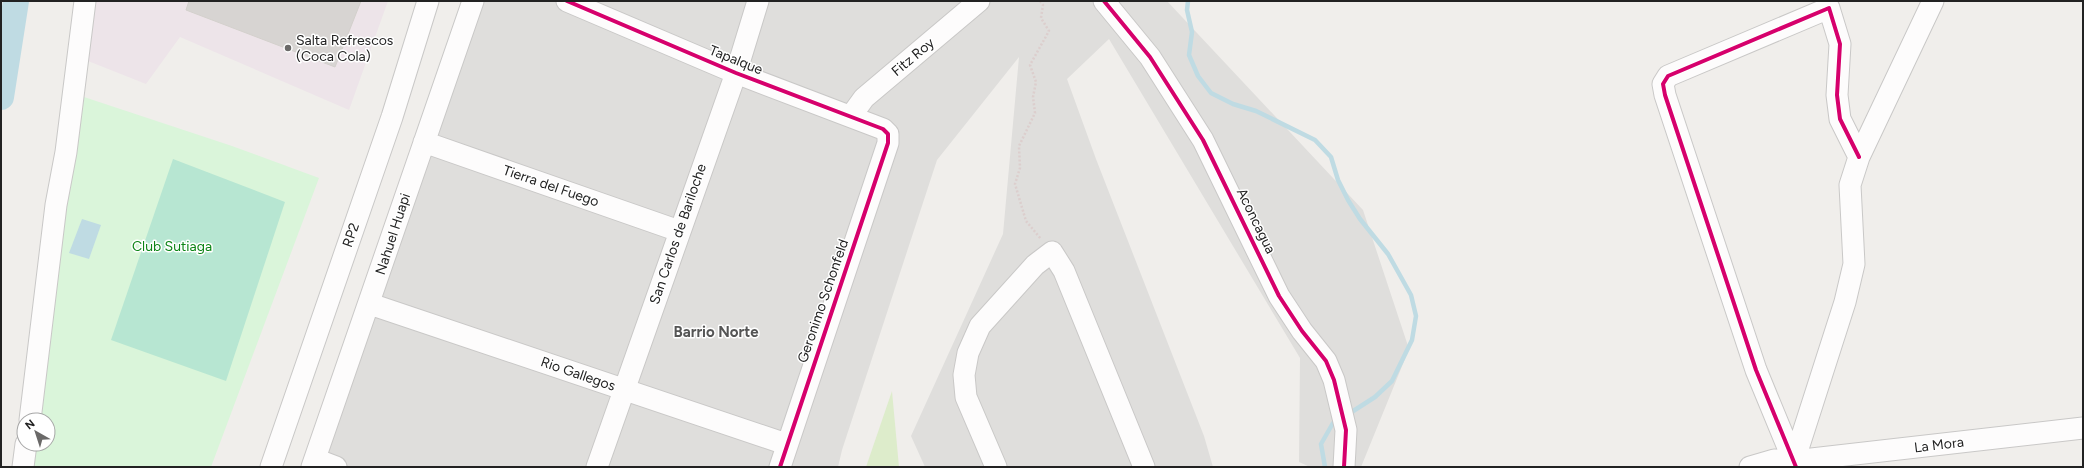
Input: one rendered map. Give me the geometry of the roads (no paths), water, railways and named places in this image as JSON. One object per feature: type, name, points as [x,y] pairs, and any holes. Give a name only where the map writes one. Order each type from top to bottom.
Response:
[{"type":"street","points":[[31,412],[56,205],[66,152],[85,1]]},
{"type":"street","name":"RP2","points":[[271,467],[392,117],[428,1]]},
{"type":"street","name":"Nahuel Huapi","points":[[313,463],[370,304],[473,1]]},
{"type":"street","name":"Tapalque","points":[[568,1],[736,73],[883,129],[888,134],[888,143]]},
{"type":"street","name":"San Carlos de Bariloche","points":[[597,467],[736,73],[758,1]]},
{"type":"street","name":"Fitz Roy","points":[[851,116],[864,98],[979,1]]},
{"type":"street","name":"Aconcagua","points":[[1104,1],[1150,57],[1203,140],[1279,296],[1302,331],[1326,361],[1334,380],[1346,430],[1344,467]]},
{"type":"street","points":[[1795,464],[1845,302],[1854,264],[1850,185],[1859,157],[1933,1]]},
{"type":"street","points":[[1795,464],[1756,370],[1665,95],[1663,84],[1668,76],[1829,8],[1840,44],[1837,94],[1840,119],[1859,157]]},
{"type":"street","name":"Tierra del Fuego","points":[[424,142],[679,231]]},
{"type":"street","name":"Geronimo Schonfeld","points":[[780,467],[786,444],[888,143]]},
{"type":"street","points":[[996,467],[966,397],[964,375],[968,353],[980,326],[1035,265],[1052,252],[1064,271],[1144,467]]},
{"type":"street","name":"Rio Gallegos","points":[[370,304],[786,444]]},
{"type":"street","name":"La Mora","points":[[1750,467],[1774,460],[1795,464],[2083,428]]},
{"type":"street","points":[[23,467],[25,452]]},
{"type":"street","points":[[313,463],[336,467]]},
{"type":"water","points":[[82,219],[101,225],[89,259],[69,253]]},
{"type":"waterway","points":[[1,97],[16,1]]},
{"type":"waterway","points":[[1188,1],[1187,10],[1192,32],[1189,55],[1198,76],[1211,93],[1233,104],[1256,111],[1315,140],[1331,157],[1338,180],[1348,200],[1360,219],[1388,254],[1411,295],[1416,316],[1412,340],[1392,381],[1375,397],[1347,415]]},
{"type":"waterway","points":[[1325,467],[1321,444],[1333,423],[1337,421]]},
{"type":"place","name":"Salta Refrescos (Coca Cola)","points":[[288,48]]},
{"type":"district","name":"Barrio Norte","points":[[716,332]]},
{"type":"park label","name":"Club Sutiaga","points":[[172,246]]}]
